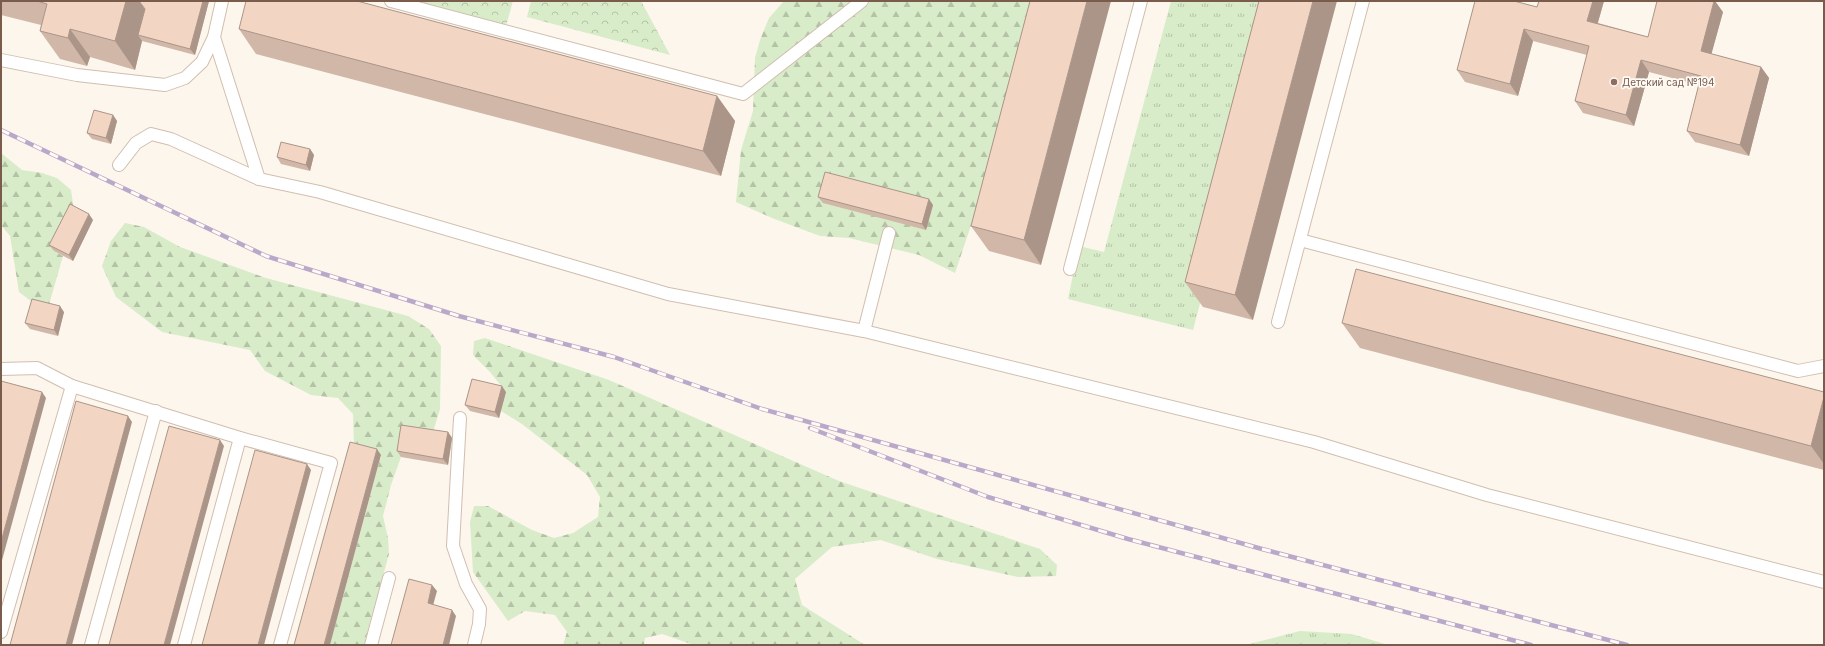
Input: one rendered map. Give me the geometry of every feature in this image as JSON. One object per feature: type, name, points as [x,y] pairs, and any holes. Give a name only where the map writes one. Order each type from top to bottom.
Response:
[{"type":"lane","points":[[1,60],[77,74],[165,85],[185,78],[202,62],[214,37],[222,1]]},
{"type":"lane","points":[[391,1],[743,94],[862,1]]},
{"type":"lane","points":[[1070,269],[1141,1]]},
{"type":"lane","points":[[1278,322],[1363,1]]},
{"type":"lane","points":[[214,37],[259,179]]},
{"type":"lane","points":[[119,165],[136,143],[151,134],[171,139],[259,179],[320,192],[668,294],[864,331],[1314,442],[1487,494],[1824,582]]},
{"type":"lane","points":[[864,331],[889,233]]},
{"type":"lane","points":[[1300,240],[1798,371],[1824,366]]},
{"type":"lane","points":[[1,369],[37,368],[72,386],[240,438],[331,463],[280,645]]},
{"type":"lane","points":[[1,632],[72,386]]},
{"type":"lane","points":[[91,645],[156,411]]},
{"type":"lane","points":[[460,418],[452,546],[466,584],[480,610],[479,624],[474,645]]},
{"type":"lane","points":[[184,645],[240,438]]},
{"type":"lane","points":[[371,645],[389,578]]},
{"type":"green space","points":[[410,1],[513,1],[506,26]]},
{"type":"green space","points":[[531,1],[641,1],[670,55],[527,17]]},
{"type":"green space","points":[[784,1],[1039,1],[1016,91],[955,273],[919,255],[849,238],[820,236],[772,218],[736,202],[741,150],[753,111],[755,58],[760,40],[769,18]]},
{"type":"green space","points":[[1171,1],[1280,1],[1193,330],[1068,299],[1079,246],[1104,252]]},
{"type":"green space","points":[[1,153],[22,170],[42,173],[57,178],[71,190],[74,210],[54,251],[63,256],[48,308],[36,305],[19,292],[10,236],[1,225]]},
{"type":"green space","points":[[125,223],[144,227],[180,247],[266,278],[408,316],[429,329],[441,346],[440,409],[432,435],[405,431],[401,457],[391,485],[383,516],[388,538],[389,554],[364,645],[330,645],[381,456],[354,448],[353,414],[338,398],[311,395],[265,371],[250,350],[162,332],[116,297],[102,266],[111,241]]},
{"type":"green space","points":[[485,338],[609,380],[839,481],[1040,549],[1057,565],[1056,576],[1018,577],[937,559],[881,540],[832,547],[795,579],[802,605],[865,645],[694,645],[662,634],[645,638],[644,645],[563,645],[567,632],[555,615],[525,611],[508,621],[473,572],[470,522],[474,506],[488,506],[532,530],[554,538],[573,533],[598,517],[600,497],[587,475],[522,424],[501,411],[506,392],[490,372],[473,355],[474,341]]},
{"type":"green space","points":[[1300,631],[1352,634],[1388,645],[1245,645]]},
{"type":"building","points":[[37,1],[126,1],[115,41],[70,29],[68,38],[40,31],[47,4]]},
{"type":"building","points":[[139,1],[203,1],[190,49],[138,35],[145,9]]},
{"type":"building","points":[[246,1],[357,1],[717,96],[703,151],[239,29]]},
{"type":"building","points":[[1030,1],[1087,1],[1024,240],[971,226]]},
{"type":"building","points":[[1259,1],[1313,1],[1235,295],[1185,282]]},
{"type":"building","points":[[1475,1],[1514,1],[1537,7],[1539,1],[1593,1],[1587,21],[1648,37],[1657,1],[1714,1],[1701,51],[1761,67],[1740,145],[1687,131],[1701,76],[1641,60],[1626,115],[1575,101],[1589,46],[1524,29],[1510,84],[1457,70]]},
{"type":"building","points":[[94,110],[113,115],[106,138],[87,133]]},
{"type":"building","points":[[281,142],[310,149],[306,165],[277,157]]},
{"type":"building","points":[[825,172],[929,199],[922,224],[818,197]]},
{"type":"building","points":[[70,204],[89,214],[69,255],[49,245]]},
{"type":"building","points":[[1356,269],[1824,392],[1811,446],[1342,323]]},
{"type":"building","points":[[32,299],[60,306],[54,330],[25,323]]},
{"type":"building","points":[[472,379],[502,386],[495,412],[465,405]]},
{"type":"building","points":[[1,381],[42,392],[1,542]]},
{"type":"building","points":[[76,401],[128,416],[66,645],[10,645]]},
{"type":"building","points":[[401,425],[448,432],[443,459],[397,451]]},
{"type":"building","points":[[169,426],[220,440],[164,645],[109,645]]},
{"type":"building","points":[[350,442],[377,449],[324,645],[294,645]]},
{"type":"building","points":[[255,450],[307,464],[258,645],[202,645]]},
{"type":"building","points":[[409,579],[432,585],[428,603],[452,610],[443,645],[391,645]]},
{"type":"railway","points":[[1,130],[266,256],[459,316],[614,357],[762,409],[1262,549],[1627,645]]},
{"type":"railway","points":[[810,428],[988,497],[1128,539],[1531,645]]},
{"type":"place","name":"Детский сад №194","points":[[1614,82]]}]
